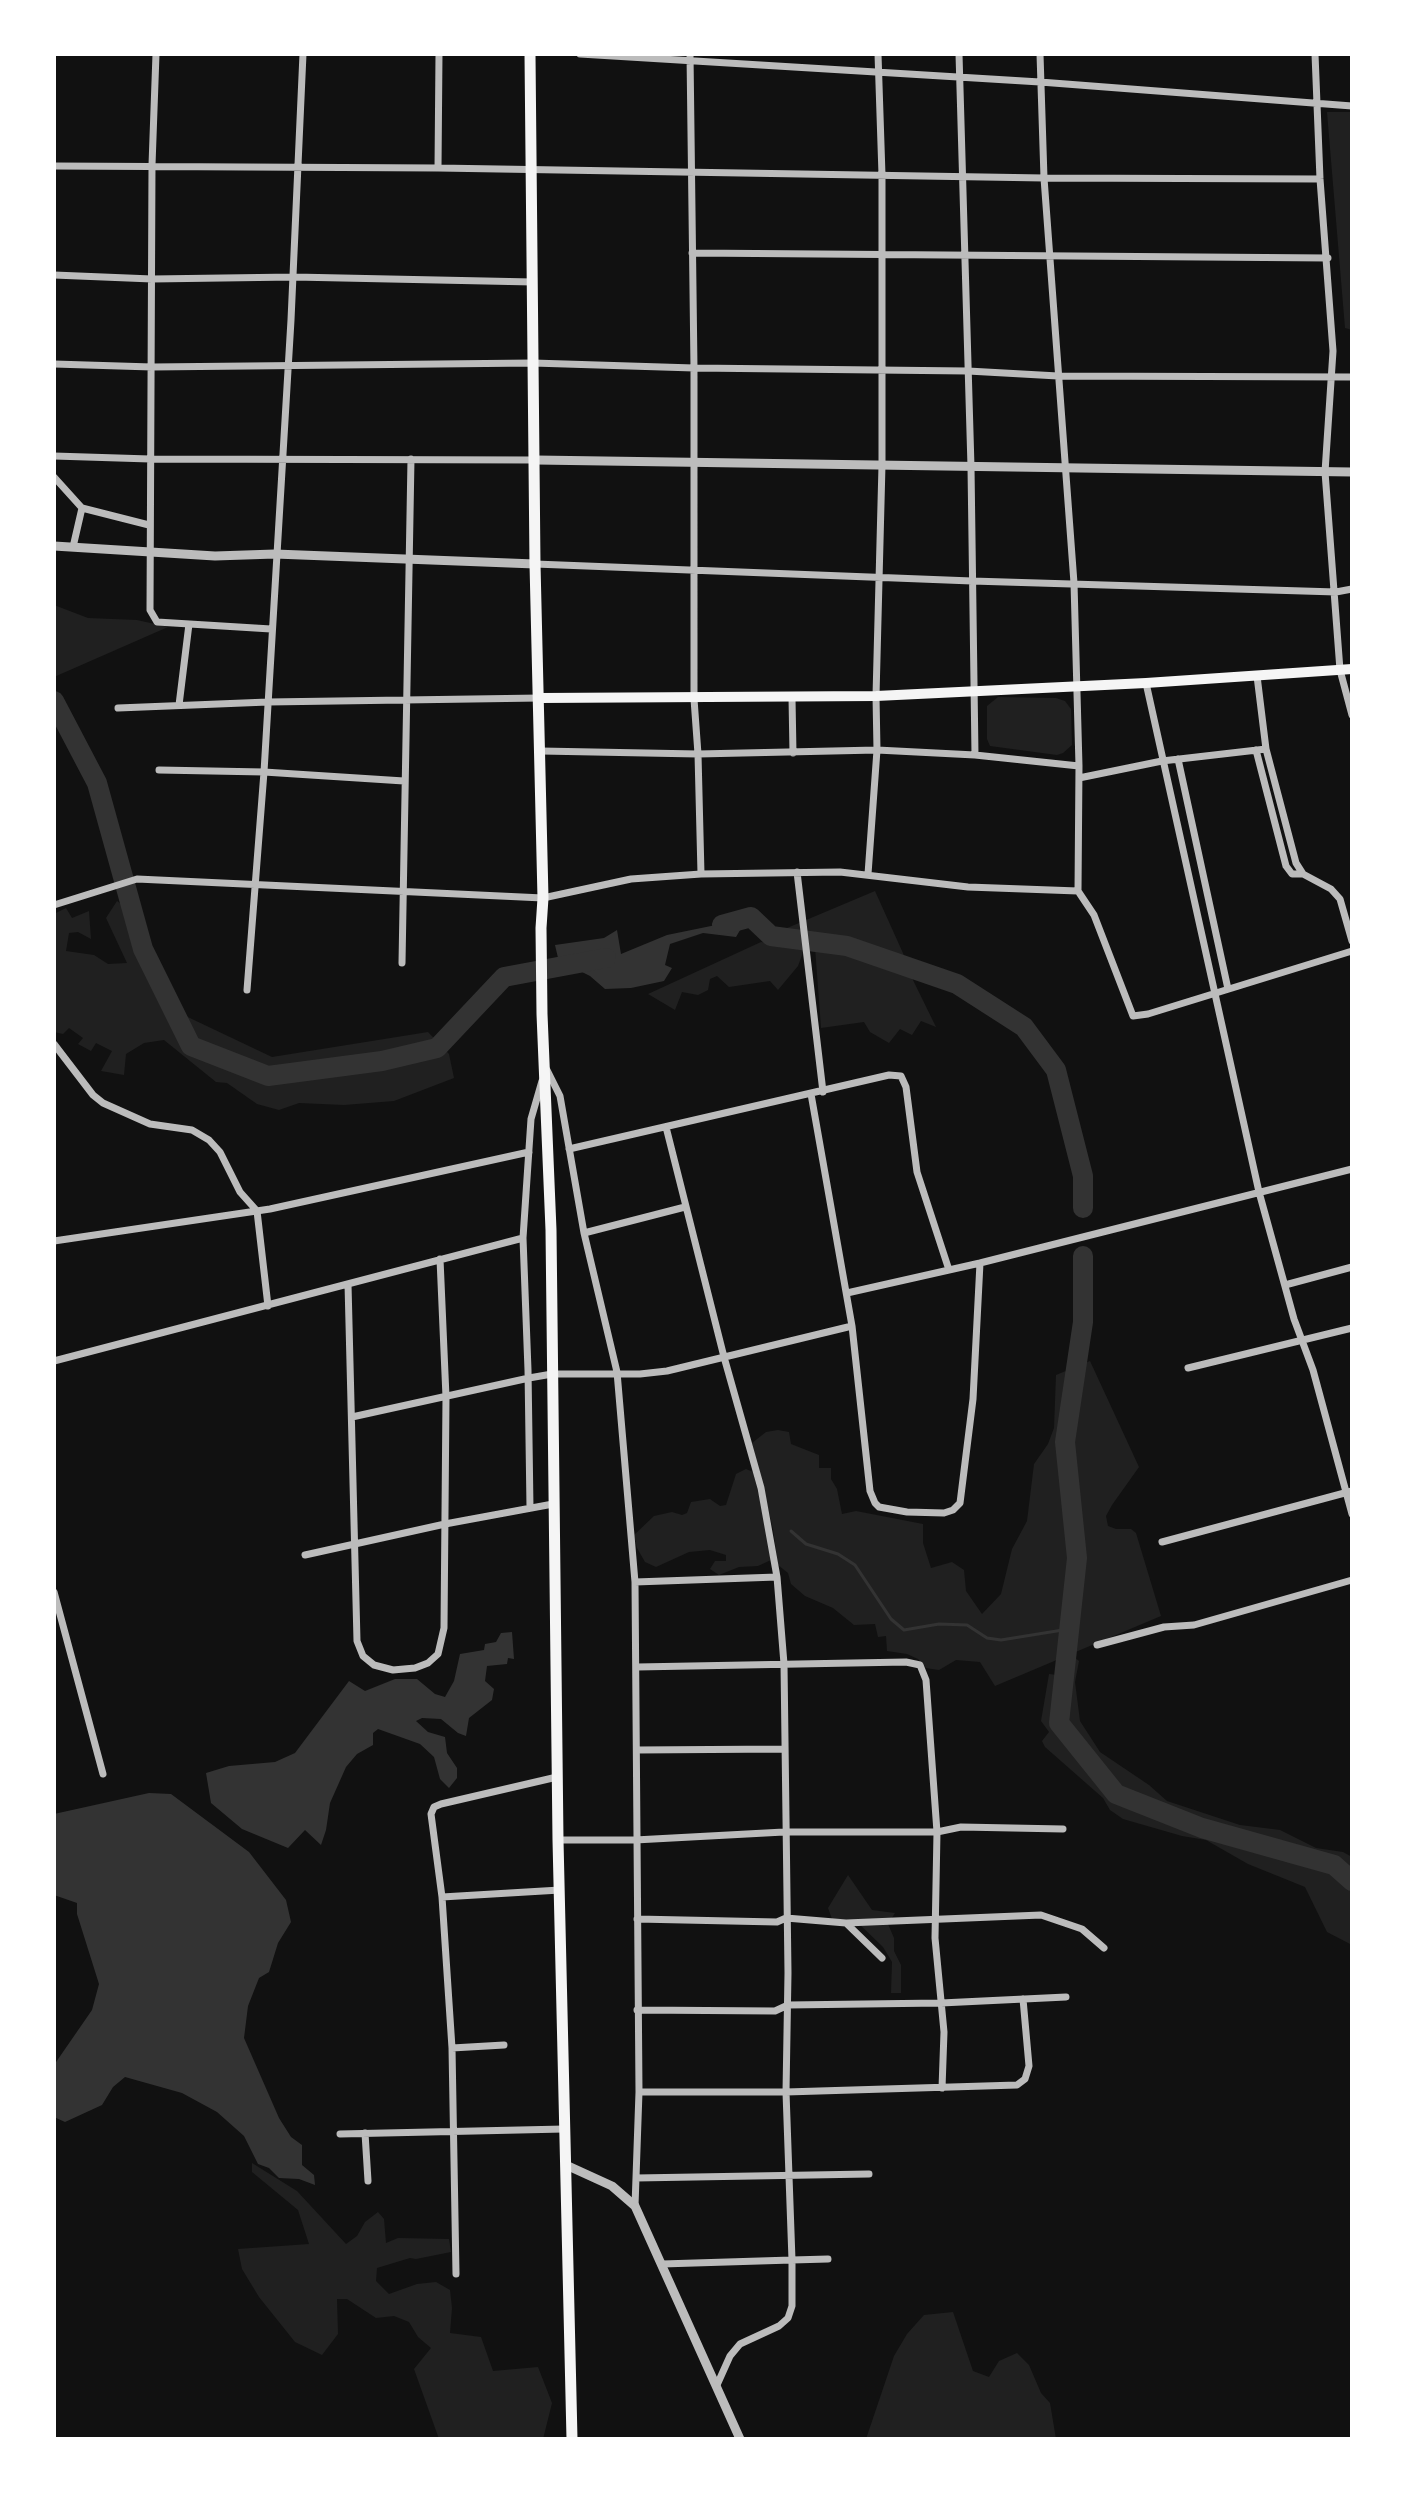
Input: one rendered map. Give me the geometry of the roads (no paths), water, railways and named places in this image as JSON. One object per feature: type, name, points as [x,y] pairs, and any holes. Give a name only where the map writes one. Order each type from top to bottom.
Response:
[{"type":"main road","points":[[530,54],[535,564],[543,898],[542,1014],[546,1068],[558,1840],[572,2439]]},
{"type":"main road","points":[[540,698],[876,696],[1146,683],[1346,669]]},
{"type":"street","points":[[156,54],[152,165],[150,610],[157,622],[271,629]]},
{"type":"street","points":[[247,990],[264,772],[294,277],[296,167],[303,54]]},
{"type":"street","points":[[438,168],[439,54]]},
{"type":"street","points":[[580,54],[690,57],[879,74],[1040,82],[1352,106]]},
{"type":"street","points":[[868,874],[877,750],[882,465],[882,175],[878,54]]},
{"type":"street","points":[[959,54],[971,467],[975,755]]},
{"type":"street","points":[[1040,54],[1044,178],[1074,583],[1079,766],[1078,891],[1094,915],[1133,1016],[1352,951]]},
{"type":"street","points":[[1315,54],[1333,376],[1325,472],[1352,715]]},
{"type":"street","points":[[690,57],[694,699],[701,874]]},
{"type":"street","points":[[54,166],[1320,179]]},
{"type":"street","points":[[692,253],[1328,258]]},
{"type":"street","points":[[54,275],[152,279],[294,277],[533,282]]},
{"type":"street","points":[[54,364],[152,367],[533,363],[968,371],[1058,376],[1352,377]]},
{"type":"street","points":[[54,456],[1352,472]]},
{"type":"street","points":[[402,963],[411,459]]},
{"type":"street","points":[[54,477],[82,508],[149,525]]},
{"type":"street","points":[[73,547],[82,508]]},
{"type":"street","points":[[54,546],[215,556],[275,554],[972,581],[1336,592],[1352,589]]},
{"type":"street","points":[[179,705],[189,624]]},
{"type":"street","points":[[1257,676],[1266,749],[1296,863],[1303,874]]},
{"type":"street","points":[[1146,683],[1259,1192],[1349,1492],[1352,1514]]},
{"type":"street","points":[[118,708],[268,702],[540,698]]},
{"type":"street","points":[[792,698],[793,753]]},
{"type":"street","points":[[1079,778],[1162,761],[1266,749]]},
{"type":"street","points":[[541,751],[698,754],[877,750],[975,755],[1079,766]]},
{"type":"street","points":[[1256,750],[1286,866],[1292,874],[1303,874],[1331,889],[1340,899],[1352,941]]},
{"type":"street","points":[[1178,759],[1228,989]]},
{"type":"street","points":[[159,770],[264,772],[404,781]]},
{"type":"street","points":[[797,872],[823,1092]]},
{"type":"street","points":[[54,905],[137,879],[543,898],[631,879],[797,872],[868,874],[968,887],[1078,891]]},
{"type":"street","points":[[54,1044],[93,1095],[103,1103],[150,1124],[185,1128],[209,1140],[224,1158],[240,1192],[257,1211],[268,1306]]},
{"type":"street","points":[[546,1068],[560,1096],[584,1233],[617,1372],[635,1582],[639,2092],[635,2206]]},
{"type":"street","points":[[530,1508],[523,1238],[531,1119],[546,1068]]},
{"type":"street","points":[[569,1149],[896,1075],[905,1080],[917,1172],[949,1270]]},
{"type":"street","points":[[811,1094],[852,1326],[870,1491],[879,1507],[907,1512],[944,1513],[960,1503],[973,1399],[980,1263]]},
{"type":"street","points":[[666,1127],[724,1357],[761,1488],[777,1577],[784,1664],[788,2005],[786,2092],[792,2306],[788,2318],[779,2326],[737,2346],[717,2385]]},
{"type":"street","points":[[54,1241],[257,1211],[529,1152]]},
{"type":"street","points":[[847,1293],[980,1263],[1352,1169]]},
{"type":"street","points":[[584,1233],[685,1207]]},
{"type":"street","points":[[54,1361],[523,1238]]},
{"type":"street","points":[[348,1284],[357,1641],[363,1656],[374,1665],[393,1670],[421,1667],[434,1658],[442,1644],[444,1628],[446,1397],[440,1259]]},
{"type":"street","points":[[1285,1285],[1352,1267]]},
{"type":"street","points":[[352,1417],[552,1374],[667,1371],[852,1326]]},
{"type":"street","points":[[1188,1368],[1352,1328]]},
{"type":"street","points":[[1162,1542],[1349,1492]]},
{"type":"street","points":[[305,1555],[553,1504]]},
{"type":"street","points":[[635,1582],[777,1577]]},
{"type":"street","points":[[1097,1645],[1164,1627],[1194,1625],[1352,1580]]},
{"type":"street","points":[[54,1592],[103,1774]]},
{"type":"street","points":[[637,1667],[920,1665],[926,1680],[937,1832],[936,1963],[944,2043],[942,2088]]},
{"type":"street","points":[[637,1750],[784,1749]]},
{"type":"street","points":[[456,2274],[452,2048],[442,1897],[431,1814],[433,1809],[450,1801],[557,1777]]},
{"type":"street","points":[[558,1840],[635,1840],[784,1832],[937,1832],[961,1827],[1063,1829]]},
{"type":"street","points":[[442,1897],[560,1890]]},
{"type":"street","points":[[637,1919],[777,1922],[786,1918],[846,1923],[1041,1915],[1082,1929],[1104,1948]]},
{"type":"street","points":[[846,1923],[882,1958]]},
{"type":"street","points":[[637,2010],[775,2011],[788,2005],[941,2003],[1066,1997]]},
{"type":"street","points":[[639,2092],[1011,2086],[1025,2079],[1029,2070],[1023,1999]]},
{"type":"street","points":[[452,2048],[504,2045]]},
{"type":"street","points":[[340,2134],[564,2129]]},
{"type":"street","points":[[365,2133],[368,2181]]},
{"type":"street","points":[[566,2165],[612,2186],[635,2206],[740,2439]]},
{"type":"street","points":[[636,2178],[869,2174]]},
{"type":"street","points":[[662,2264],[828,2259]]},
{"type":"waterway","points":[[54,701],[97,783],[143,949],[191,1046],[268,1076],[382,1061],[437,1048],[504,977],[606,958]]},
{"type":"waterway","points":[[722,925],[751,917],[771,936],[847,946],[957,984],[1024,1027],[1056,1070],[1083,1176],[1083,1208]]},
{"type":"waterway","points":[[1083,1256],[1083,1322],[1065,1442],[1077,1558],[1059,1723],[1116,1794],[1202,1828],[1334,1865],[1352,1881]]},
{"type":"waterway","points":[[791,1531],[806,1544],[838,1554],[855,1565],[891,1619],[904,1630],[939,1624],[967,1625],[987,1638],[1001,1640],[1069,1629]]}]
